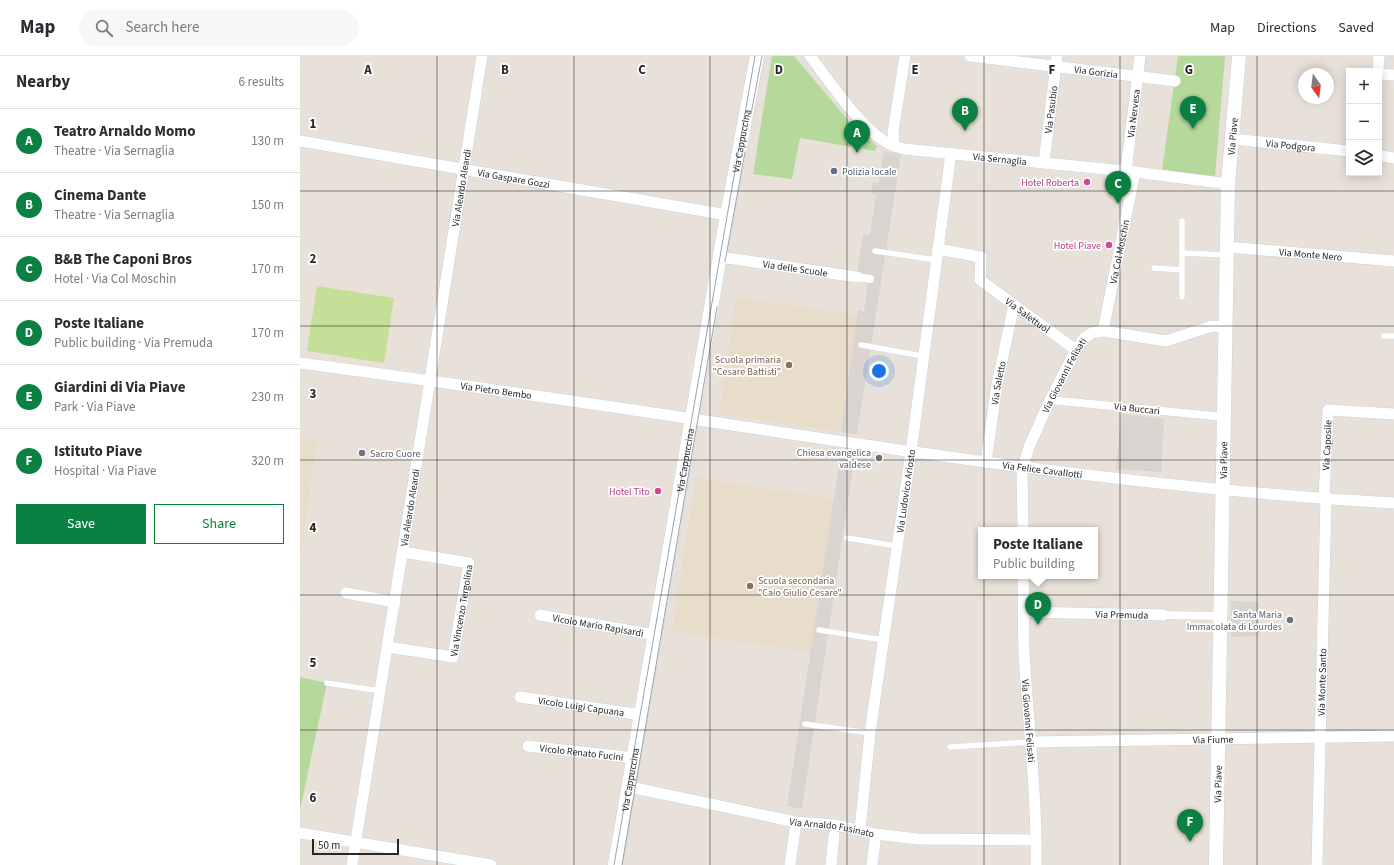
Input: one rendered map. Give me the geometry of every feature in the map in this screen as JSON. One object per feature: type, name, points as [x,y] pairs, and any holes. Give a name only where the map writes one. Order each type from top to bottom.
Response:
[{"type":"street","name":"Via Aleardo Aleardi","points":[[352,865],[396,602],[429,381],[482,56]]},
{"type":"street","name":"Via Cappuccina","points":[[616,865],[727,215],[757,56]]},
{"type":"street","name":"Via Sernaglia","points":[[810,56],[865,124],[884,141],[894,146],[1131,171],[1228,184]]},
{"type":"street","points":[[894,146],[893,132],[905,56]]},
{"type":"street","name":"Via Gorizia","points":[[970,56],[1052,62],[1138,77],[1175,81]]},
{"type":"street","name":"Via Nervesa","points":[[1131,171],[1140,56]]},
{"type":"street","name":"Via Piave","points":[[1216,865],[1228,184],[1239,56]]},
{"type":"street","points":[[1379,56],[1379,68]]},
{"type":"street","name":"Via Pasubio","points":[[1044,163],[1052,62]]},
{"type":"street","points":[[1382,73],[1394,75]]},
{"type":"street","name":"Via Podgora","points":[[1232,139],[1346,151]]},
{"type":"street","name":"Via Gaspare Gozzi","points":[[300,141],[727,215]]},
{"type":"street","name":"Via Ludovico Ariosto","points":[[860,829],[870,733],[911,452],[951,153]]},
{"type":"street","points":[[1382,155],[1394,158]]},
{"type":"street","name":"Via Col Moschin","points":[[1103,331],[1131,171]]},
{"type":"street","name":"Via Monte Nero","points":[[1227,251],[1394,261]]},
{"type":"street","name":"Via Salettuol","points":[[938,254],[981,257],[980,280],[1076,350]]},
{"type":"street","name":"Via delle Scuole","points":[[720,257],[870,279]]},
{"type":"street","name":"Via Saletto","points":[[986,462],[997,384],[1014,305]]},
{"type":"street","name":"Via Giovanni Felisati","points":[[1023,527],[1023,467],[1029,447],[1050,400],[1076,350],[1084,338],[1092,333],[1103,331],[1166,341],[1212,326],[1226,327]]},
{"type":"street","name":"Via Pietro Bembo","points":[[300,363],[692,419]]},
{"type":"street","name":"Via Buccari","points":[[1050,400],[1224,417]]},
{"type":"street","name":"Via Caposile","points":[[1325,499],[1328,410],[1394,414]]},
{"type":"street","name":"Via Felice Cavallotti","points":[[692,419],[911,452],[1123,480],[1325,499],[1394,503]]},
{"type":"street","name":"Via Monte Santo","points":[[1317,865],[1321,738],[1325,499]]},
{"type":"street","name":"Via Vincenzo Tergolina","points":[[388,647],[453,657],[469,563],[403,552]]},
{"type":"street","name":"Via Giovanni Felisati","points":[[1023,579],[1024,651],[1031,742],[1036,865]]},
{"type":"street","points":[[346,593],[396,602]]},
{"type":"street","name":"Via Premuda","points":[[1024,612],[1220,616]]},
{"type":"street","name":"Vicolo Mario Rapisardi","points":[[540,615],[656,635]]},
{"type":"street","name":"Vicolo Luigi Capuana","points":[[520,697],[642,715]]},
{"type":"street","name":"Via Fiume","points":[[1031,742],[1394,736]]},
{"type":"street","name":"Vicolo Renato Fucini","points":[[528,746],[635,758]]},
{"type":"street","name":"Via Arnaldo Fusinato","points":[[630,787],[796,822],[836,825],[860,829],[876,834],[918,839],[1036,840]]},
{"type":"street","points":[[790,865],[796,822]]},
{"type":"street","points":[[300,833],[491,865]]},
{"type":"street","points":[[831,865],[834,835]]},
{"type":"street","points":[[872,865],[875,841]]},
{"type":"lane","points":[[1182,221],[1182,297]]},
{"type":"lane","points":[[875,251],[938,254]]},
{"type":"lane","points":[[1182,253],[1227,251]]},
{"type":"lane","points":[[1154,268],[1182,270]]},
{"type":"lane","points":[[1384,336],[1394,336]]},
{"type":"lane","points":[[861,345],[923,356]]},
{"type":"lane","points":[[847,538],[897,546]]},
{"type":"lane","points":[[819,630],[884,640]]},
{"type":"lane","points":[[327,683],[381,691]]},
{"type":"lane","points":[[805,724],[870,733]]},
{"type":"lane","points":[[950,748],[1031,742]]},
{"type":"shaded area","points":[[886,151],[901,155],[857,434],[841,432],[858,310],[864,311],[868,282],[857,273],[863,234],[870,235],[876,195],[871,194],[873,182],[879,183],[883,154]]},
{"type":"shaded area","name":"Scuola primaria \"Cesare Battisti\"","points":[[736,298],[858,315],[841,432],[719,414]]},
{"type":"shaded area","points":[[1121,414],[1164,419],[1161,472],[1116,469]]},
{"type":"shaded area","points":[[300,438],[317,440],[300,559]]},
{"type":"shaded area","points":[[841,452],[855,454],[802,809],[787,806]]},
{"type":"shaded area","name":"Scuola secondaria \"Caio Giulio Cesare\"","points":[[696,478],[834,499],[811,652],[672,631]]},
{"type":"shaded area","points":[[1231,601],[1259,602],[1259,636],[1231,637]]},
{"type":"green space","points":[[772,56],[794,56],[854,127],[877,146],[875,151],[800,138],[792,179],[753,174]]},
{"type":"green space","points":[[1178,56],[1225,56],[1215,176],[1162,170]]},
{"type":"green space","points":[[317,286],[394,298],[384,363],[307,351]]},
{"type":"green space","points":[[300,677],[327,683],[300,810]]},
{"type":"tram line","points":[[614,865],[755,56]]},
{"type":"tram line","points":[[751,114],[762,56]]},
{"type":"tram line","points":[[725,262],[745,152]]},
{"type":"tram line","points":[[622,865],[717,307]]},
{"type":"place","name":"Giardini di Via Piave","points":[[1193,129]]},
{"type":"place","name":"Cinema Dante","points":[[965,131]]},
{"type":"place","name":"Teatro Arnaldo Momo","points":[[857,153]]},
{"type":"place","name":"Polizia locale","points":[[834,171]]},
{"type":"place","name":"Hotel Roberta","points":[[1087,182]]},
{"type":"place","name":"B&B The Caponi Bros","points":[[1118,204]]},
{"type":"place","name":"Hotel Piave","points":[[1109,245]]},
{"type":"place","name":"Scuola primaria \"Cesare Battisti\"","points":[[789,365]]},
{"type":"place","name":"Sacro Cuore","points":[[362,453]]},
{"type":"place","name":"Chiesa evangelica valdese","points":[[879,458]]},
{"type":"place","name":"Hotel Tito","points":[[658,491]]},
{"type":"place","name":"Scuola secondaria \"Caio Giulio Cesare\"","points":[[750,586]]},
{"type":"place","name":"Santa Maria Immacolata di Lourdes","points":[[1290,620]]},
{"type":"place","name":"Poste Italiane","points":[[1038,625]]},
{"type":"place","name":"Istituto Piave","points":[[1190,842]]}]
